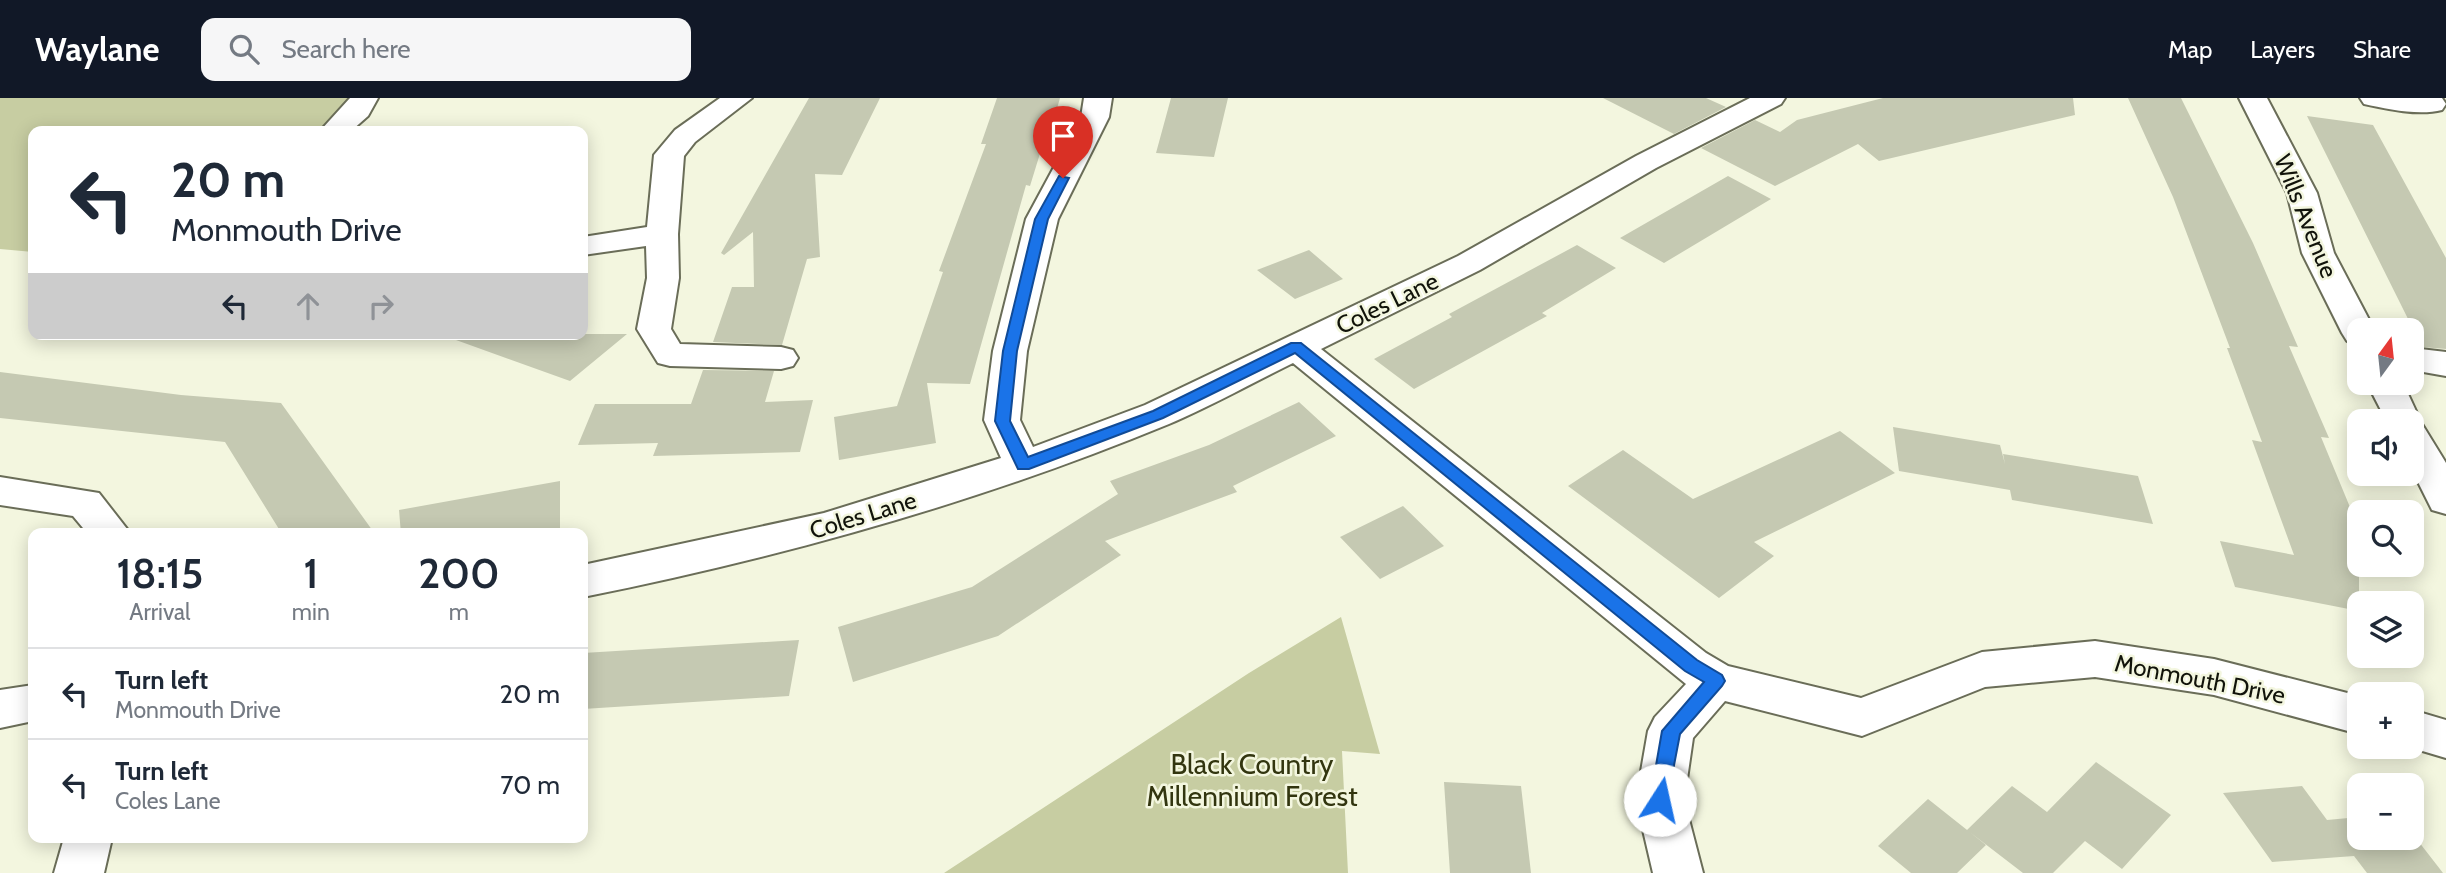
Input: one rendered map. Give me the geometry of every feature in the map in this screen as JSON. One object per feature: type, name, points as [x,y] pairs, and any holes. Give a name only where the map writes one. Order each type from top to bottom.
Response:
[{"type":"street","points":[[340,126],[358,110],[364,98]]},
{"type":"street","points":[[738,98],[685,135],[669,155],[662,234],[663,278],[654,329],[670,355],[782,358]]},
{"type":"street","points":[[1023,465],[1002,421],[1010,351],[1042,219],[1095,117],[1098,98]]},
{"type":"street","name":"Coles Lane","points":[[588,581],[825,528],[1023,465],[1158,414],[1469,263],[1646,162],[1771,98]]},
{"type":"street","name":"Wills Avenue","points":[[2253,98],[2302,193],[2318,253],[2351,318]]},
{"type":"street","points":[[2374,98],[2439,105]]},
{"type":"street","points":[[2400,98],[2439,105]]},
{"type":"street","points":[[588,245],[662,234]]},
{"type":"street","name":"Monmouth Drive","points":[[1296,347],[1691,665],[1716,681],[1862,718],[1982,670],[2095,659],[2214,677],[2347,712]]},
{"type":"street","points":[[2424,361],[2446,364]]},
{"type":"street","points":[[2424,457],[2446,500]]},
{"type":"street","points":[[0,491],[85,503],[106,528]]},
{"type":"street","points":[[1678,873],[1660,800],[1671,731],[1716,681]]},
{"type":"street","points":[[0,709],[28,703]]},
{"type":"street","points":[[2424,733],[2446,739]]},
{"type":"street","points":[[79,873],[87,843]]},
{"type":"green space","points":[[0,98],[350,98],[347,108],[325,126],[28,126],[28,252],[0,249]]},
{"type":"green space","name":"Black Country Millennium Forest","points":[[1341,617],[1380,754],[1342,751],[1348,873],[944,873],[1249,673]]},
{"type":"building","points":[[809,98],[880,98],[842,175],[815,174],[820,257],[807,259],[782,345],[713,342],[732,287],[754,287],[753,232],[724,255],[721,253]]},
{"type":"building","points":[[997,98],[1060,98],[1046,147],[1042,147],[1030,186],[1026,185],[970,384],[927,383],[936,443],[839,460],[834,417],[897,406],[943,272],[939,271],[986,144],[981,144]]},
{"type":"building","points":[[1171,98],[1228,98],[1214,157],[1156,153]]},
{"type":"building","points":[[1603,98],[1706,98],[1726,107],[1674,134]]},
{"type":"building","points":[[1883,98],[2073,98],[2075,115],[1879,161],[1858,144],[1775,186],[1701,148],[1755,120],[1780,132],[1797,120]]},
{"type":"building","points":[[2128,98],[2181,98],[2253,243],[2298,347],[2289,346],[2329,438],[2321,437],[2347,500],[2347,577],[2359,577],[2359,591],[2347,591],[2347,609],[2235,587],[2220,541],[2294,555],[2252,440],[2262,442],[2173,197]]},
{"type":"building","points":[[2307,116],[2373,125],[2446,258],[2446,349],[2424,347],[2424,318],[2408,318]]},
{"type":"building","points":[[1728,176],[1771,199],[1664,263],[1620,238]]},
{"type":"building","points":[[1577,245],[1616,268],[1542,313],[1547,316],[1414,389],[1374,359],[1452,317],[1449,314]]},
{"type":"building","points":[[1309,250],[1343,279],[1295,299],[1257,270]]},
{"type":"building","points":[[588,334],[627,334],[570,381],[456,340],[588,340]]},
{"type":"building","points":[[703,370],[774,371],[765,402],[813,400],[800,452],[653,456],[658,443],[578,445],[595,404],[691,404]]},
{"type":"building","points":[[0,372],[181,395],[281,403],[371,528],[278,528],[225,442],[0,418]]},
{"type":"building","points":[[1299,402],[1336,436],[1233,486],[1237,492],[1105,541],[1121,555],[998,636],[853,682],[838,627],[972,587],[1118,494],[1110,481],[1209,445]]},
{"type":"building","points":[[1893,427],[2000,445],[2005,464],[2003,454],[2138,476],[2153,524],[2012,500],[2010,490],[1899,471]]},
{"type":"building","points":[[1840,431],[1895,473],[1754,542],[1774,556],[1719,598],[1568,486],[1623,450],[1693,499]]},
{"type":"building","points":[[560,481],[560,528],[400,528],[399,510]]},
{"type":"building","points":[[1403,506],[1444,546],[1380,579],[1340,537]]},
{"type":"building","points":[[799,640],[789,696],[588,709],[588,653]]},
{"type":"building","points":[[2096,762],[2171,815],[2122,869],[2085,841],[2053,873],[2023,873],[1967,830],[2012,786],[2047,812]]},
{"type":"building","points":[[1444,782],[1521,786],[1531,873],[1450,873]]},
{"type":"building","points":[[2302,786],[2327,820],[2347,818],[2347,850],[2424,848],[2443,873],[2367,873],[2354,856],[2272,862],[2223,793]]},
{"type":"building","points":[[1928,799],[1986,845],[1957,873],[1911,873],[1878,846]]},
{"type":"route","points":[[1063,178],[1042,219],[1010,351],[1002,421],[1023,465],[1158,414],[1296,347],[1691,665],[1716,681],[1671,731],[1660,800]]}]
